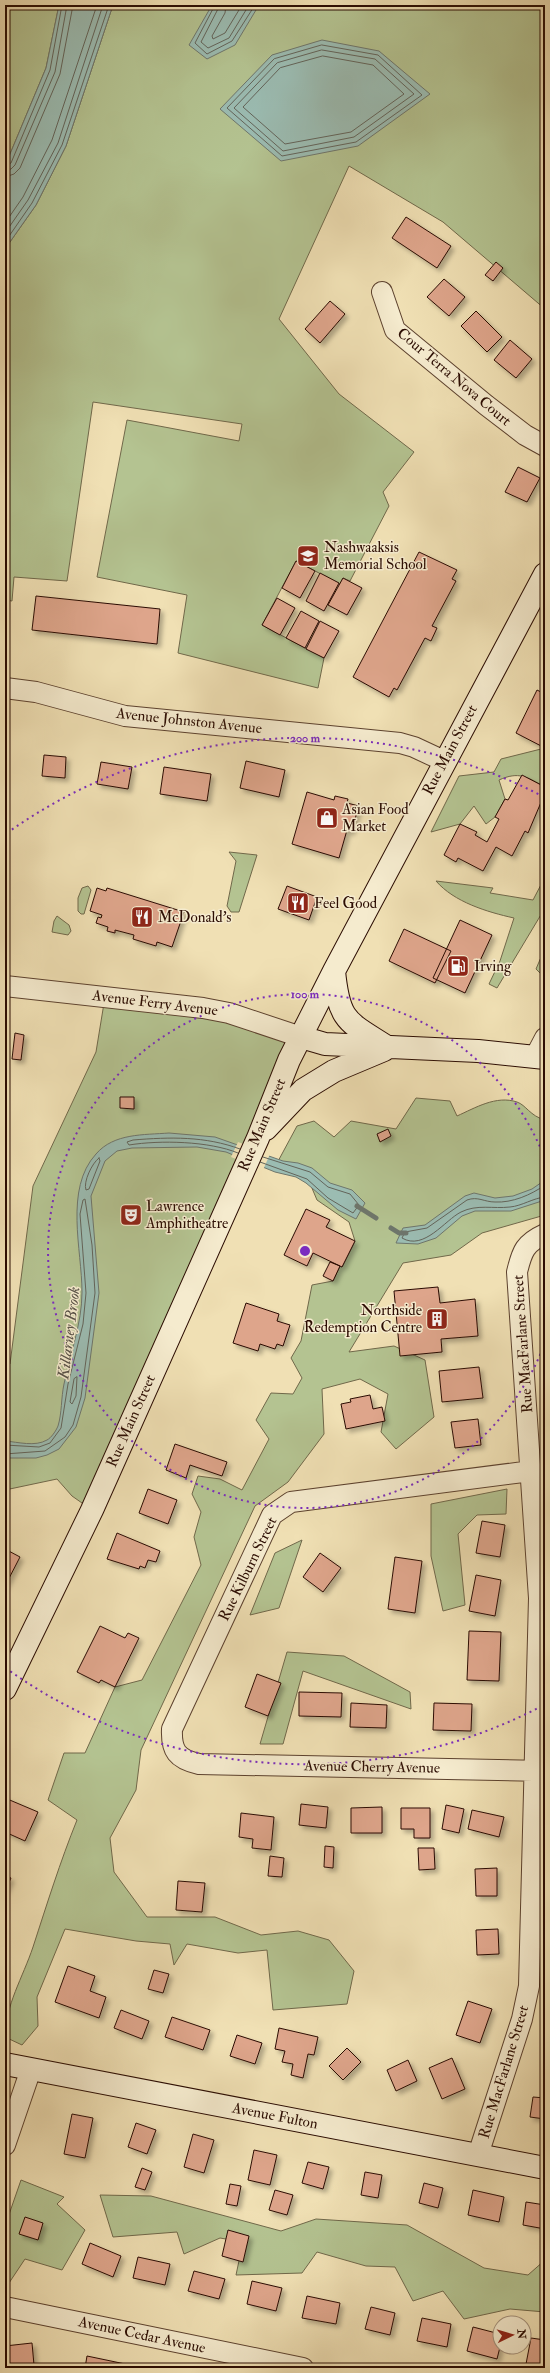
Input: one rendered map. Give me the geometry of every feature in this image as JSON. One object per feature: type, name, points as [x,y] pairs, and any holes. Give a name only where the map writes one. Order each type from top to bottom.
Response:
[{"type":"main road","name":"Rue Main Street","points":[[5,1689],[90,1514],[258,1138],[301,1036],[444,761],[545,574]]},
{"type":"main road","points":[[334,971],[336,996],[344,1016],[352,1024],[388,1048]]},
{"type":"main road","points":[[301,1036],[325,1044],[478,1051],[540,1057]]},
{"type":"main road","points":[[258,1138],[303,1090],[334,1070],[388,1048]]},
{"type":"main road","name":"Avenue Fulton","points":[[5,2064],[545,2168]]},
{"type":"street","name":"Cour Terra Nova Court","points":[[382,292],[395,330],[486,406],[525,435],[545,446]]},
{"type":"street","name":"Avenue Johnston Avenue","points":[[5,688],[36,692],[126,716],[400,744],[414,747],[444,761]]},
{"type":"street","name":"Avenue Ferry Avenue","points":[[5,986],[203,1008],[229,1013],[301,1036]]},
{"type":"street","points":[[540,1057],[545,1038]]},
{"type":"street","name":"Rue MacFarlane Street","points":[[478,2155],[522,2019],[529,1986],[539,1771],[539,1598],[517,1272],[521,1254],[531,1240],[545,1234]]},
{"type":"street","name":"Rue Kilburn Street","points":[[199,1764],[187,1761],[176,1753],[171,1742],[172,1729],[272,1515],[291,1502],[531,1471]]},
{"type":"street","name":"Avenue Cherry Avenue","points":[[199,1764],[539,1771]]},
{"type":"street","points":[[5,2145],[31,2069]]},
{"type":"street","name":"Avenue Cedar Avenue","points":[[5,2307],[303,2368]]},
{"type":"green space","points":[[5,5],[59,5],[46,68],[5,166]]},
{"type":"green space","points":[[113,5],[545,5],[545,309],[443,222],[349,166],[279,319],[339,394],[414,452],[383,492],[389,506],[350,581],[343,578],[340,584],[296,561],[262,625],[324,658],[318,688],[178,653],[187,595],[97,577],[127,420],[239,441],[242,424],[93,402],[67,581],[14,577],[12,601],[5,600],[5,249],[36,205],[66,146]]},
{"type":"green space","points":[[545,748],[545,787],[523,776],[506,777],[499,780],[505,799],[495,817],[486,824],[474,806],[460,824],[431,832],[459,776],[494,772],[501,759]]},
{"type":"green space","points":[[229,852],[257,855],[239,912],[231,912],[227,906],[236,861]]},
{"type":"green space","points":[[545,877],[545,908],[497,988],[489,984],[500,961],[514,918],[493,913],[461,900],[452,895],[436,881],[493,888],[490,893],[533,900]]},
{"type":"green space","points":[[88,886],[91,890],[84,914],[81,914],[78,911],[78,898],[82,888]]},
{"type":"green space","points":[[57,916],[69,925],[71,931],[68,935],[52,932],[54,921]]},
{"type":"green space","points":[[545,948],[545,978],[536,969]]},
{"type":"green space","points":[[105,997],[301,1037],[92,1510],[72,1496],[57,1479],[5,1490],[5,1367],[10,1364],[33,1186],[96,1052]]},
{"type":"green space","points":[[416,1098],[450,1101],[457,1116],[486,1103],[509,1100],[520,1103],[536,1116],[545,1120],[545,1215],[482,1233],[451,1255],[403,1263],[349,1352],[394,1346],[425,1360],[434,1417],[396,1449],[381,1432],[388,1394],[360,1379],[322,1389],[324,1434],[288,1482],[255,1506],[141,1750],[136,1790],[110,1838],[114,1872],[147,1917],[215,1917],[261,1935],[298,1931],[329,1940],[354,1971],[347,2004],[273,2010],[267,1950],[238,1953],[187,1944],[174,1965],[170,1944],[136,1941],[65,1929],[37,1997],[38,2026],[22,2045],[5,2037],[8,2014],[33,1947],[59,1867],[77,1820],[48,1800],[64,1753],[85,1753],[115,1687],[142,1680],[201,1565],[194,1537],[201,1512],[192,1494],[198,1476],[220,1479],[242,1490],[269,1439],[256,1420],[271,1393],[293,1394],[302,1378],[291,1358],[301,1341],[312,1285],[333,1281],[355,1241],[349,1222],[317,1200],[306,1174],[276,1165],[297,1126],[314,1121],[334,1137],[351,1121],[396,1129]]},
{"type":"green space","points":[[507,1489],[506,1514],[477,1515],[458,1534],[465,1605],[443,1611],[431,1556],[431,1504]]},
{"type":"green space","points":[[302,1540],[279,1608],[250,1615],[275,1553]]},
{"type":"green space","points":[[287,1652],[344,1656],[410,1692],[411,1709],[303,1671],[283,1744],[260,1744]]},
{"type":"green space","points":[[21,2180],[64,2197],[57,2204],[85,2230],[62,2270],[25,2259],[5,2289],[5,2226]]},
{"type":"green space","points":[[100,2195],[151,2196],[281,2231],[316,2219],[407,2225],[484,2268],[528,2275],[545,2260],[545,2312],[510,2309],[464,2319],[443,2291],[413,2301],[395,2267],[366,2266],[317,2252],[302,2273],[236,2275],[243,2242],[220,2238],[184,2254],[177,2232],[113,2237]]},
{"type":"water","points":[[59,5],[113,5],[66,146],[36,205],[5,249],[5,166],[46,68]]},
{"type":"water","points":[[212,5],[259,5],[235,45],[207,59],[189,45]]},
{"type":"water","points":[[322,40],[379,51],[430,94],[358,146],[281,161],[220,109],[272,55]]},
{"type":"water","points":[[169,1133],[215,1137],[283,1161],[298,1163],[312,1168],[330,1183],[352,1190],[365,1203],[356,1219],[338,1210],[306,1183],[296,1177],[275,1172],[226,1152],[197,1147],[132,1148],[117,1151],[105,1161],[91,1196],[99,1293],[85,1398],[76,1427],[59,1449],[47,1455],[36,1458],[5,1458],[5,1441],[26,1444],[42,1442],[50,1438],[58,1426],[66,1372],[80,1316],[82,1292],[77,1220],[80,1184],[86,1168],[96,1154],[111,1142],[130,1136]]},
{"type":"water","points":[[545,1180],[545,1200],[511,1211],[475,1211],[462,1216],[436,1238],[418,1244],[396,1243],[403,1228],[425,1225],[465,1196],[474,1193],[495,1198],[513,1196],[532,1189]]},
{"type":"pier","points":[[238,1142],[270,1154],[263,1170],[231,1157]]},
{"type":"building","points":[[406,217],[451,246],[437,268],[392,238]]},
{"type":"building","points":[[496,262],[503,268],[493,281],[485,275]]},
{"type":"building","points":[[444,279],[465,297],[449,316],[427,297]]},
{"type":"building","points":[[330,301],[345,314],[320,343],[305,329]]},
{"type":"building","points":[[476,311],[502,337],[487,352],[461,326]]},
{"type":"building","points":[[510,340],[532,359],[516,378],[494,360]]},
{"type":"building","points":[[518,467],[540,478],[527,502],[505,492]]},
{"type":"building","name":"Nashwaaksis Memorial School","points":[[419,552],[457,570],[452,579],[456,581],[432,626],[437,628],[431,641],[425,638],[397,690],[394,688],[389,697],[353,677]]},
{"type":"building","points":[[296,561],[315,571],[300,598],[282,588]]},
{"type":"building","points":[[320,573],[339,583],[324,611],[306,601]]},
{"type":"building","points":[[343,578],[362,588],[347,615],[328,605]]},
{"type":"building","points":[[36,596],[160,609],[157,644],[32,630]]},
{"type":"building","points":[[277,598],[295,608],[280,635],[262,625]]},
{"type":"building","points":[[301,611],[319,621],[305,648],[286,638]]},
{"type":"building","points":[[320,621],[339,631],[324,658],[306,649]]},
{"type":"building","points":[[537,690],[545,694],[545,748],[516,733]]},
{"type":"building","points":[[44,755],[66,757],[65,778],[42,776]]},
{"type":"building","points":[[246,761],[285,770],[279,797],[240,788]]},
{"type":"building","points":[[101,762],[132,767],[128,789],[97,784]]},
{"type":"building","points":[[164,767],[211,774],[207,801],[160,794]]},
{"type":"building","points":[[522,775],[545,787],[545,793],[528,833],[525,831],[512,856],[496,847],[483,871],[458,858],[456,862],[444,855],[460,824],[477,832],[475,835],[487,842],[499,819],[495,817],[505,799],[508,800]]},
{"type":"building","name":"Asian Food Market","points":[[307,792],[334,800],[335,796],[348,799],[347,803],[359,806],[351,832],[347,830],[339,858],[292,844]]},
{"type":"building","name":"Feel Good","points":[[287,886],[317,897],[309,920],[278,909]]},
{"type":"building","name":"McDonald's","points":[[97,888],[106,891],[107,888],[184,912],[172,947],[157,942],[156,946],[133,939],[134,935],[115,930],[115,933],[107,931],[108,927],[96,923],[98,917],[101,918],[102,915],[90,911]]},
{"type":"building","name":"Irving","points":[[460,920],[492,935],[465,993],[433,978]]},
{"type":"building","points":[[404,929],[451,951],[435,983],[389,961]]},
{"type":"building","points":[[15,1033],[24,1035],[21,1060],[12,1059]]},
{"type":"building","points":[[120,1097],[134,1097],[134,1109],[120,1108]]},
{"type":"building","points":[[388,1129],[391,1136],[380,1142],[377,1134]]},
{"type":"building","points":[[306,1209],[330,1220],[326,1227],[355,1241],[342,1267],[313,1253],[307,1266],[284,1255]]},
{"type":"building","points":[[330,1262],[340,1266],[333,1281],[323,1276]]},
{"type":"building","name":"Northside Redemption Centre","points":[[438,1287],[440,1303],[475,1299],[478,1336],[441,1339],[442,1352],[400,1356],[394,1291]]},
{"type":"building","points":[[246,1303],[279,1314],[277,1321],[290,1325],[283,1346],[277,1344],[275,1349],[260,1344],[258,1351],[233,1343]]},
{"type":"building","points":[[479,1367],[483,1398],[442,1402],[439,1371]]},
{"type":"building","points":[[370,1395],[373,1409],[382,1407],[385,1421],[346,1429],[341,1404],[351,1402],[350,1399]]},
{"type":"building","points":[[478,1419],[481,1445],[455,1448],[451,1422]]},
{"type":"building","points":[[175,1444],[227,1462],[222,1476],[190,1465],[186,1478],[166,1470]]},
{"type":"building","points":[[148,1489],[177,1500],[168,1524],[139,1513]]},
{"type":"building","points":[[482,1521],[505,1525],[500,1557],[476,1553]]},
{"type":"building","points":[[117,1533],[160,1551],[156,1562],[148,1560],[145,1568],[140,1566],[139,1569],[107,1559]]},
{"type":"building","points":[[5,1549],[20,1557],[5,1586]]},
{"type":"building","points":[[320,1553],[341,1568],[323,1592],[303,1577]]},
{"type":"building","points":[[395,1557],[422,1561],[415,1613],[388,1609]]},
{"type":"building","points":[[476,1575],[501,1580],[495,1616],[469,1611]]},
{"type":"building","points":[[100,1626],[125,1638],[128,1633],[139,1638],[115,1687],[101,1680],[99,1683],[77,1672]]},
{"type":"building","points":[[469,1631],[501,1632],[499,1681],[467,1680]]},
{"type":"building","points":[[257,1674],[281,1683],[268,1716],[245,1707]]},
{"type":"building","points":[[299,1692],[342,1693],[341,1717],[299,1716]]},
{"type":"building","points":[[351,1703],[387,1705],[386,1728],[350,1727]]},
{"type":"building","points":[[434,1703],[472,1704],[471,1731],[433,1730]]},
{"type":"building","points":[[5,1798],[38,1812],[25,1841],[5,1832]]},
{"type":"building","points":[[301,1804],[328,1807],[326,1828],[299,1825]]},
{"type":"building","points":[[446,1805],[464,1809],[459,1833],[442,1829]]},
{"type":"building","points":[[382,1807],[382,1833],[351,1833],[351,1808]]},
{"type":"building","points":[[401,1808],[430,1808],[430,1838],[414,1838],[414,1829],[401,1829]]},
{"type":"building","points":[[472,1810],[504,1817],[499,1837],[468,1829]]},
{"type":"building","points":[[241,1813],[274,1817],[271,1850],[252,1848],[253,1839],[239,1837]]},
{"type":"building","points":[[325,1846],[334,1847],[333,1868],[324,1867]]},
{"type":"building","points":[[418,1848],[434,1848],[435,1869],[419,1870]]},
{"type":"building","points":[[270,1856],[284,1858],[282,1877],[268,1876]]},
{"type":"building","points":[[497,1868],[497,1896],[476,1896],[475,1869]]},
{"type":"building","points":[[5,1876],[11,1878],[5,1891]]},
{"type":"building","points":[[178,1881],[205,1883],[202,1912],[176,1910]]},
{"type":"building","points":[[498,1929],[499,1954],[477,1955],[476,1930]]},
{"type":"building","points":[[68,1966],[95,1976],[90,1991],[106,1997],[99,2018],[55,2002]]},
{"type":"building","points":[[154,1970],[169,1974],[163,1993],[148,1989]]},
{"type":"building","points":[[468,2001],[492,2009],[480,2043],[456,2035]]},
{"type":"building","points":[[121,2010],[149,2021],[142,2039],[114,2028]]},
{"type":"building","points":[[172,2017],[210,2030],[203,2050],[165,2037]]},
{"type":"building","points":[[279,2028],[318,2037],[314,2055],[308,2054],[303,2078],[291,2075],[293,2064],[282,2062],[285,2051],[275,2049]]},
{"type":"building","points":[[237,2035],[262,2043],[255,2064],[230,2056]]},
{"type":"building","points":[[347,2048],[361,2062],[343,2080],[329,2066]]},
{"type":"building","points":[[452,2058],[465,2089],[442,2099],[429,2068]]},
{"type":"building","points":[[408,2060],[417,2081],[396,2091],[387,2070]]},
{"type":"building","points":[[533,2097],[545,2098],[545,2119],[530,2117]]},
{"type":"building","points":[[72,2114],[93,2118],[85,2158],[64,2154]]},
{"type":"building","points":[[136,2123],[156,2130],[147,2154],[128,2147]]},
{"type":"building","points":[[193,2134],[214,2140],[204,2173],[184,2167]]},
{"type":"building","points":[[254,2150],[277,2155],[270,2185],[248,2180]]},
{"type":"building","points":[[308,2162],[329,2167],[323,2189],[302,2183]]},
{"type":"building","points":[[142,2168],[152,2172],[145,2190],[135,2187]]},
{"type":"building","points":[[365,2172],[382,2175],[378,2198],[361,2195]]},
{"type":"building","points":[[424,2183],[443,2188],[438,2208],[419,2203]]},
{"type":"building","points":[[230,2184],[241,2186],[237,2206],[226,2204]]},
{"type":"building","points":[[275,2190],[293,2195],[287,2215],[269,2210]]},
{"type":"building","points":[[473,2190],[504,2197],[499,2222],[468,2215]]},
{"type":"building","points":[[526,2202],[545,2205],[545,2229],[523,2225]]},
{"type":"building","points":[[25,2217],[43,2223],[38,2240],[19,2234]]},
{"type":"building","points":[[228,2230],[249,2236],[243,2262],[222,2256]]},
{"type":"building","points":[[90,2243],[121,2256],[113,2277],[82,2264]]},
{"type":"building","points":[[138,2257],[170,2264],[165,2285],[133,2278]]},
{"type":"building","points":[[194,2271],[225,2279],[219,2299],[188,2291]]},
{"type":"building","points":[[252,2281],[282,2288],[276,2311],[247,2304]]},
{"type":"building","points":[[307,2296],[340,2303],[336,2324],[302,2318]]},
{"type":"building","points":[[371,2307],[395,2313],[390,2335],[365,2329]]},
{"type":"building","points":[[422,2318],[451,2324],[447,2347],[417,2341]]},
{"type":"building","points":[[473,2327],[492,2332],[492,2355],[498,2355],[497,2359],[467,2351]]},
{"type":"building","points":[[532,2338],[545,2340],[545,2367],[526,2364],[528,2355],[532,2355]]},
{"type":"building","points":[[32,2343],[34,2365],[5,2368],[5,2346]]},
{"type":"building","points":[[87,2356],[130,2365],[129,2368],[85,2368]]},
{"type":"waterway","name":"Killarney Brook","points":[[357,1206],[376,1218]]},
{"type":"waterway","name":"Killarney Brook","points":[[391,1228],[399,1233],[406,1233]]},
{"type":"place","name":"Nashwaaksis Memorial School","points":[[308,556]]},
{"type":"place","name":"Asian Food Market","points":[[327,818]]},
{"type":"place","name":"Feel Good","points":[[298,903]]},
{"type":"place","name":"McDonald's","points":[[142,917]]},
{"type":"place","name":"Irving","points":[[458,966]]},
{"type":"place","name":"Lawrence Amphitheatre","points":[[131,1215]]},
{"type":"place","name":"Northside Redemption Centre","points":[[437,1319]]}]
